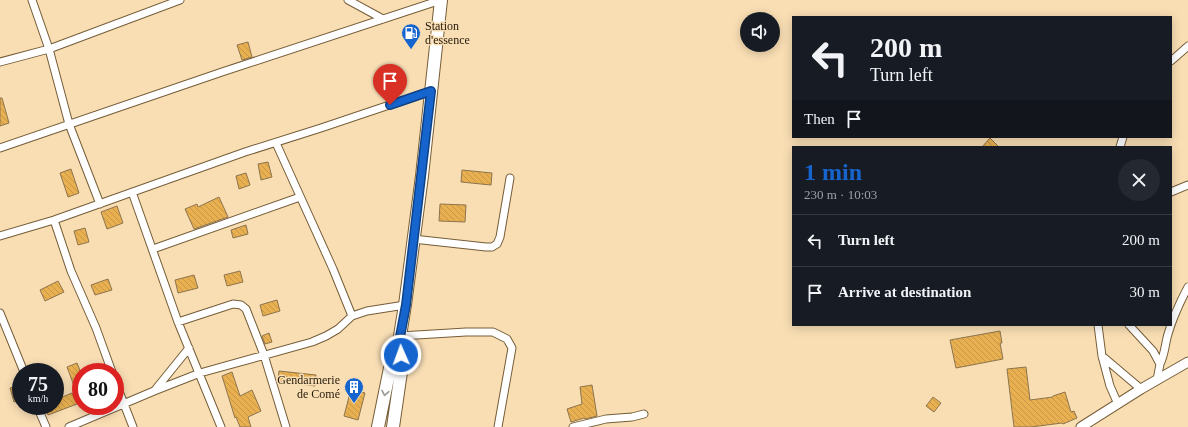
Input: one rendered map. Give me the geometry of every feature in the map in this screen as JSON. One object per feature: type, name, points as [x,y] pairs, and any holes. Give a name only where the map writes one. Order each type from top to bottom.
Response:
[{"type":"highway","points":[[378,427],[390,368],[400,339],[406,305],[441,0]]},
{"type":"highway","points":[[393,427],[402,365],[400,339]]},
{"type":"street","points":[[32,0],[49,49],[69,124],[100,204]]},
{"type":"street","points":[[0,62],[49,49],[180,0]]},
{"type":"street","points":[[348,0],[383,19]]},
{"type":"street","points":[[0,148],[441,0]]},
{"type":"street","points":[[1172,60],[1188,46]]},
{"type":"street","points":[[0,236],[54,220],[245,152],[431,91]]},
{"type":"street","points":[[276,143],[333,269],[352,316]]},
{"type":"street","points":[[413,240],[486,247],[492,247],[497,244],[500,237],[510,178]]},
{"type":"street","points":[[1172,192],[1188,185]]},
{"type":"street","points":[[132,192],[178,322],[221,427]]},
{"type":"street","points":[[153,249],[300,197]]},
{"type":"street","points":[[54,220],[71,271],[96,328],[109,363]]},
{"type":"street","points":[[1172,322],[1177,308],[1188,287]]},
{"type":"street","points":[[178,322],[233,304],[241,305],[246,309],[264,355],[286,427]]},
{"type":"street","points":[[133,427],[124,404],[200,373],[312,342],[338,329],[352,316],[367,311],[406,305]]},
{"type":"street","points":[[0,313],[20,363]]},
{"type":"street","points":[[1098,326],[1102,356],[1110,386],[1118,404]]},
{"type":"street","points":[[1130,326],[1153,351],[1160,364]]},
{"type":"street","points":[[1157,380],[1171,326]]},
{"type":"street","points":[[400,339],[466,332],[493,332],[507,339],[512,348],[498,427]]},
{"type":"street","points":[[154,391],[189,348]]},
{"type":"street","points":[[1102,356],[1141,389]]},
{"type":"street","points":[[1081,427],[1141,389],[1188,362]]},
{"type":"street","points":[[573,427],[606,419],[632,417],[644,414]]},
{"type":"street","points":[[41,415],[46,427]]},
{"type":"street","points":[[68,427],[97,415]]},
{"type":"building","points":[[248,42],[252,57],[242,60],[237,45]]},
{"type":"building","points":[[0,98],[2,98],[9,123],[0,126]]},
{"type":"building","points":[[990,138],[998,146],[983,146]]},
{"type":"building","points":[[268,162],[272,177],[261,180],[258,164]]},
{"type":"building","points":[[71,169],[79,193],[68,197],[60,173]]},
{"type":"building","points":[[462,170],[492,173],[491,185],[461,182]]},
{"type":"building","points":[[246,173],[250,185],[239,189],[236,176]]},
{"type":"building","points":[[219,197],[228,217],[194,229],[185,209],[197,204],[198,207]]},
{"type":"building","points":[[440,204],[466,205],[465,222],[439,221]]},
{"type":"building","points":[[117,206],[123,223],[107,229],[101,212]]},
{"type":"building","points":[[246,225],[248,234],[233,238],[231,230]]},
{"type":"building","points":[[85,228],[89,242],[78,245],[74,231]]},
{"type":"building","points":[[240,271],[243,282],[227,286],[224,275]]},
{"type":"building","points":[[194,275],[198,288],[178,293],[175,280]]},
{"type":"building","points":[[108,279],[112,290],[95,295],[91,285]]},
{"type":"building","points":[[58,281],[64,292],[45,301],[40,290]]},
{"type":"building","points":[[277,300],[280,311],[263,316],[260,305]]},
{"type":"building","points":[[1000,331],[1002,343],[1000,343],[1003,359],[956,368],[950,340]]},
{"type":"building","points":[[269,333],[272,342],[265,344],[262,336]]},
{"type":"building","points":[[72,365],[72,380],[67,367]]},
{"type":"building","points":[[1026,367],[1030,400],[1053,397],[1065,392],[1071,412],[1074,411],[1077,418],[1063,424],[1014,427],[1007,369]]},
{"type":"building","points":[[279,371],[316,375],[315,386],[278,381]]},
{"type":"building","points":[[232,372],[240,396],[252,390],[261,411],[248,417],[251,427],[240,427],[236,417],[235,418],[222,376]]},
{"type":"building","points":[[592,385],[597,416],[571,422],[567,409],[582,404],[580,387]]},
{"type":"building","name":"Gendarmerie de Comé","points":[[351,389],[365,393],[358,420],[344,416]]},
{"type":"building","points":[[72,393],[72,406],[64,409],[64,396]]},
{"type":"building","points":[[933,397],[941,403],[934,412],[926,406]]},
{"type":"place","name":"Station d'essence","points":[[411,50]]},
{"type":"place","name":"Gendarmerie de Comé","points":[[354,404]]},
{"type":"route","points":[[390,105],[431,91],[406,305],[399,342],[401,355]]}]
